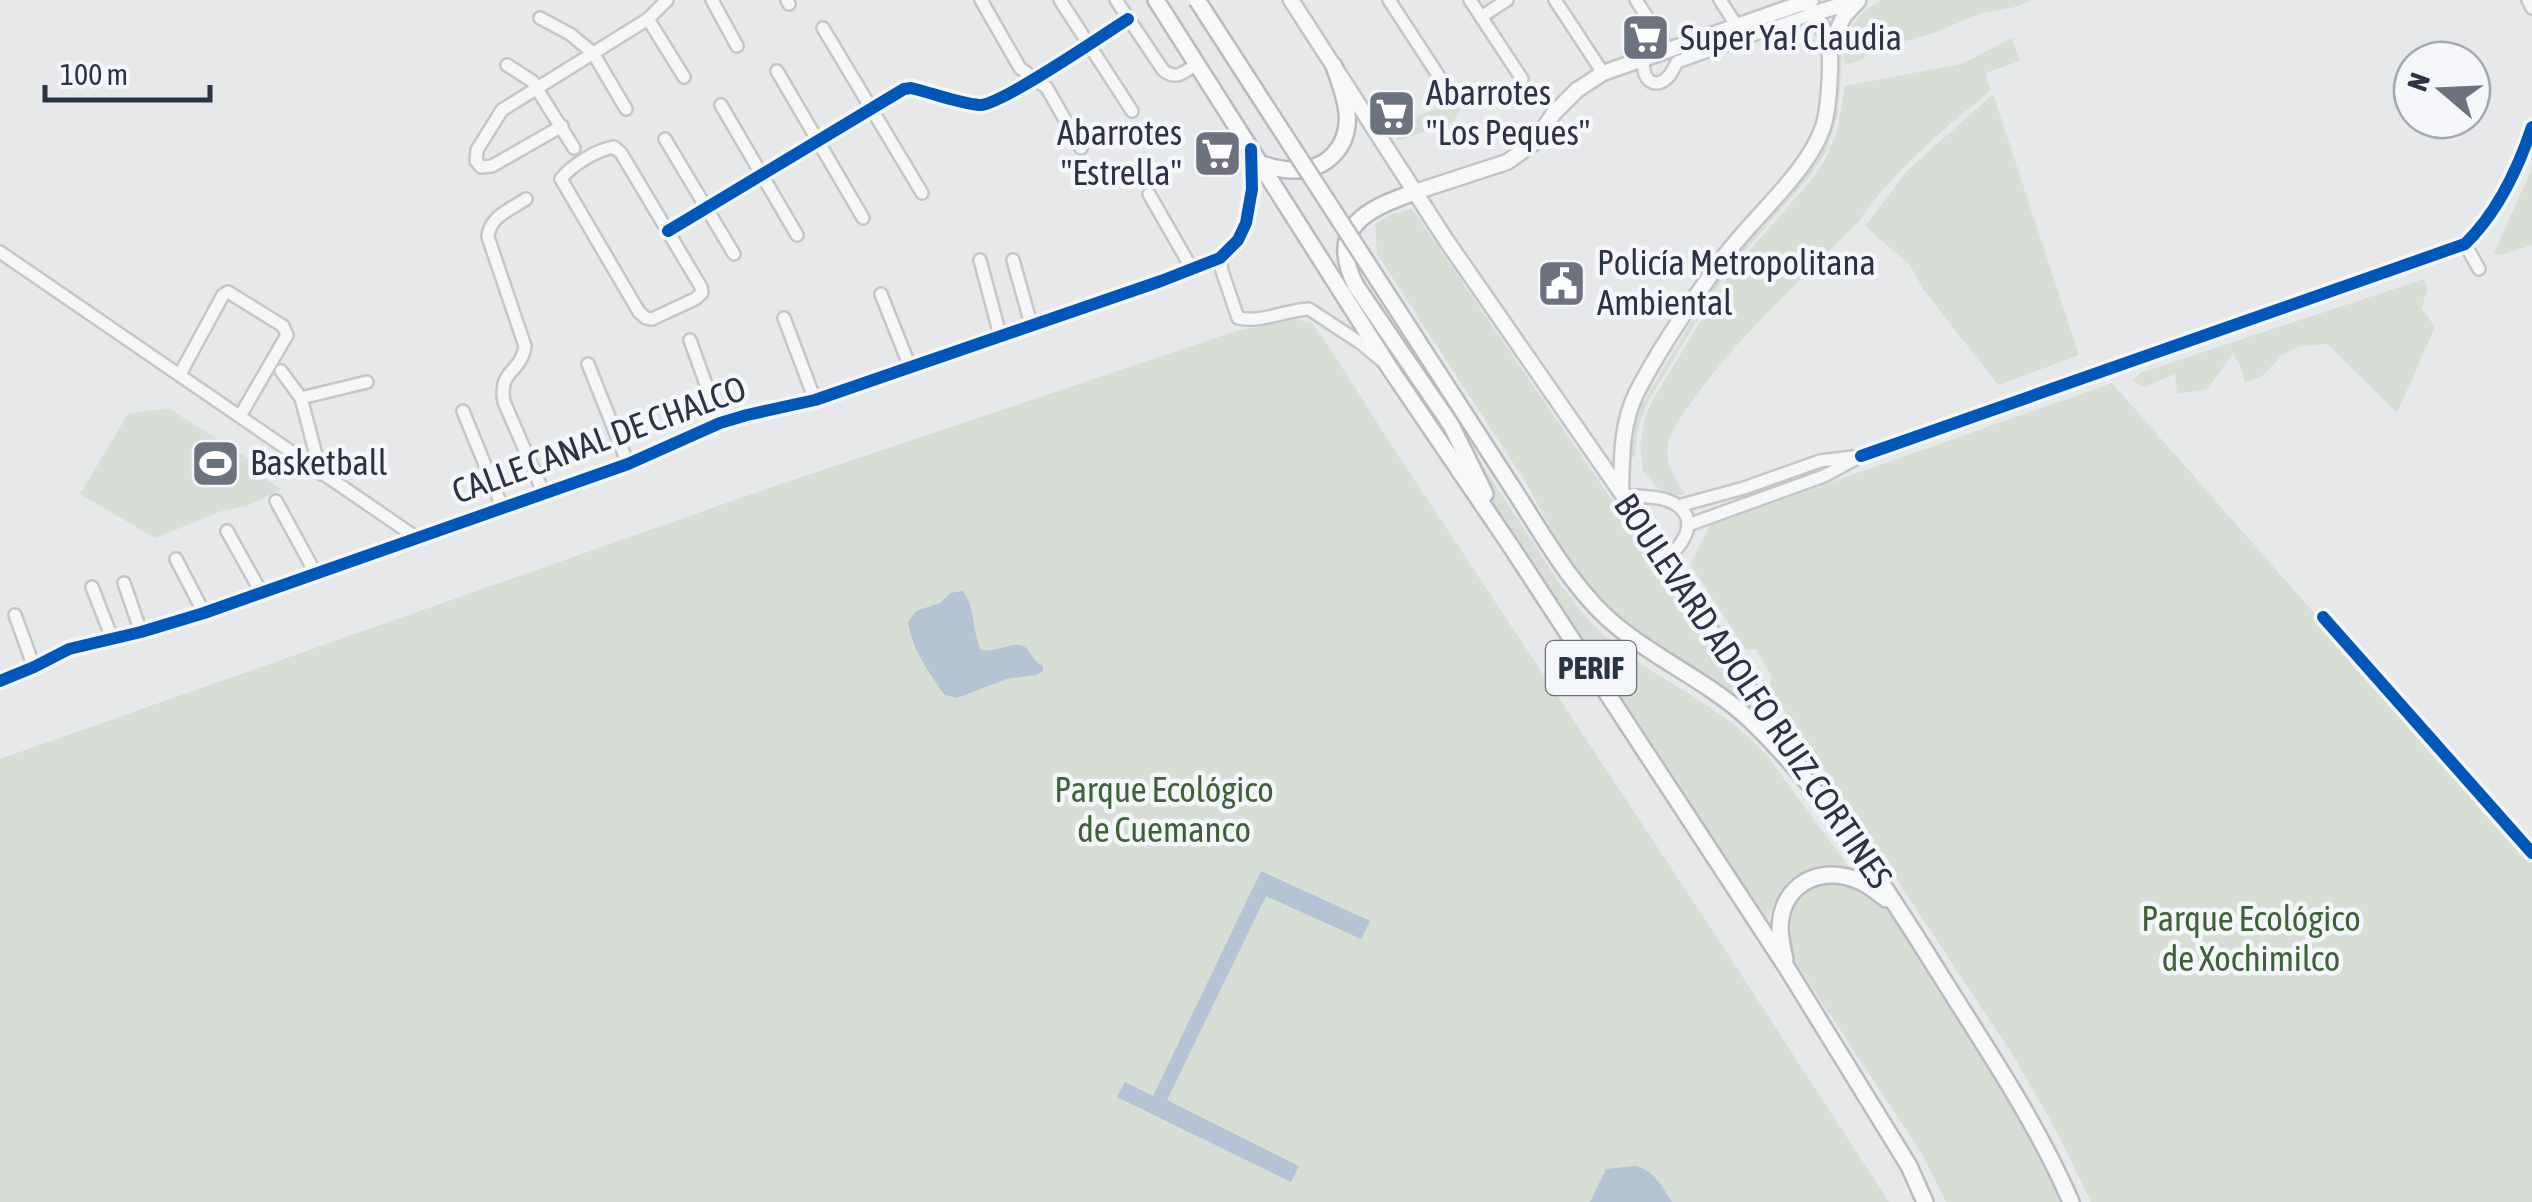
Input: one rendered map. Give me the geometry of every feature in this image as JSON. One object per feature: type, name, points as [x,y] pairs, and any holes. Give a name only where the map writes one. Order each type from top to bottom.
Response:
[{"type":"highway","name":"PERIF","points":[[1156,0],[1391,370],[1787,968],[1909,1166],[1926,1202]]},
{"type":"highway","name":"PERIF","points":[[1197,0],[1554,552],[1592,602],[1616,626],[1747,717],[1816,789]]},
{"type":"highway","points":[[1261,164],[1290,170],[1319,166],[1332,158],[1347,129],[1347,111],[1334,66]]},
{"type":"highway","points":[[1415,192],[1376,206],[1362,216],[1351,232],[1345,252],[1346,266],[1451,425],[1510,545]]},
{"type":"highway","name":"BOULEVARD ADOLFO RUIZ CORTINES","points":[[1816,789],[1990,1054],[2056,1166],[2072,1202]]},
{"type":"highway","points":[[1787,968],[1780,930],[1782,912],[1789,895],[1800,884],[1812,877],[1840,875],[1860,882],[1894,904]]},
{"type":"main road","name":"PERIF","points":[[1291,0],[1415,192]]},
{"type":"main road","points":[[1415,192],[1506,162],[1534,142],[1554,113],[1577,90],[1603,73],[1808,4],[1858,0]]},
{"type":"main road","points":[[1622,494],[1623,435],[1630,406],[1724,256],[1817,142],[1829,99],[1833,34],[1858,0]]},
{"type":"main road","points":[[1808,4],[1824,31],[1830,51]]},
{"type":"main road","name":"BOULEVARD ADOLFO RUIZ CORTINES","points":[[1415,192],[1666,559],[1816,789]]},
{"type":"street","points":[[646,0],[662,4]]},
{"type":"street","points":[[712,0],[737,46]]},
{"type":"street","points":[[981,0],[1020,68],[1046,88],[1081,148]]},
{"type":"street","points":[[1060,0],[1132,111]]},
{"type":"street","points":[[1116,0],[1170,76],[1197,64]]},
{"type":"street","points":[[1389,0],[1455,100]]},
{"type":"street","points":[[1470,0],[1522,79]]},
{"type":"street","points":[[1481,17],[1507,0]]},
{"type":"street","points":[[1555,0],[1603,73]]},
{"type":"street","points":[[1636,0],[1668,49]]},
{"type":"street","points":[[1720,0],[1737,26]]},
{"type":"street","points":[[2528,0],[2532,8]]},
{"type":"street","points":[[562,126],[492,166],[481,167],[476,160],[502,110],[648,18],[662,4]]},
{"type":"street","points":[[1644,58],[1645,77],[1661,82],[1677,62],[1808,4]]},
{"type":"street","points":[[540,18],[594,53],[626,109]]},
{"type":"street","points":[[648,18],[684,77]]},
{"type":"street","points":[[668,230],[904,89],[984,105],[1034,80],[1128,20]]},
{"type":"street","points":[[823,28],[922,193]]},
{"type":"street","points":[[507,65],[525,75],[574,148]]},
{"type":"street","points":[[777,72],[863,218]]},
{"type":"street","points":[[721,104],[797,235]]},
{"type":"street","points":[[1688,525],[1824,476],[1861,456],[2464,244],[2484,225],[2499,201],[2532,126]]},
{"type":"street","points":[[665,139],[734,254]]},
{"type":"street","points":[[614,147],[668,230],[702,293],[652,319],[646,318],[561,179],[603,149],[614,147]]},
{"type":"street","points":[[1251,149],[1252,190],[1246,224],[1221,264],[1238,318],[1272,318],[1309,309],[1362,344],[1391,370]]},
{"type":"street","points":[[1149,194],[1192,269]]},
{"type":"street","points":[[526,199],[493,221],[488,236],[525,346],[520,362],[506,376],[501,388],[504,402],[544,494]]},
{"type":"street","points":[[2464,244],[2479,269]]},
{"type":"street","points":[[0,252],[417,538]]},
{"type":"street","points":[[980,260],[1000,335]]},
{"type":"street","points":[[1013,260],[1031,324]]},
{"type":"street","name":"CALLE CANAL DE CHALCO","points":[[0,681],[70,649],[204,613],[503,509],[628,464],[720,423],[815,400],[1192,269],[1221,264]]},
{"type":"street","points":[[180,374],[228,292],[283,326],[288,334],[240,416]]},
{"type":"street","points":[[881,294],[910,367]]},
{"type":"street","points":[[784,318],[815,400]]},
{"type":"street","points":[[690,340],[720,423]]},
{"type":"street","points":[[588,364],[628,464]]},
{"type":"street","points":[[282,371],[301,398],[321,474]]},
{"type":"street","points":[[301,398],[367,382]]},
{"type":"street","points":[[464,411],[503,509]]},
{"type":"street","points":[[1678,506],[1820,461],[1861,456]]},
{"type":"street","points":[[1744,488],[1749,502]]},
{"type":"street","points":[[1622,494],[1657,498],[1678,506],[1685,515],[1686,534],[1679,548],[1666,559]]},
{"type":"street","points":[[276,501],[316,574]]},
{"type":"street","points":[[227,531],[261,592]]},
{"type":"street","points":[[176,559],[204,613]]},
{"type":"street","points":[[124,583],[141,632]]},
{"type":"street","points":[[92,587],[112,638]]},
{"type":"street","points":[[15,616],[34,667]]},
{"type":"street","points":[[2323,617],[2532,853]]},
{"type":"green space","points":[[1882,0],[2032,0],[1884,47],[1848,64],[1844,61],[1849,33],[1866,10]]},
{"type":"green space","points":[[1853,19],[1843,40],[1838,114],[1826,152],[1717,288],[1647,403],[1637,432],[1635,457],[1631,457],[1632,435],[1641,406],[1715,282],[1821,152],[1833,120],[1840,40]]},
{"type":"green space","points":[[2012,38],[2020,61],[1985,73],[1991,90],[1904,168],[1859,221],[1708,379],[1677,423],[1668,444],[1669,464],[1685,494],[1672,496],[1658,488],[1643,471],[1640,446],[1652,401],[1724,283],[1824,161],[1837,132],[1845,86],[1960,64]]},
{"type":"green space","points":[[1993,94],[2079,355],[1998,385],[1923,289],[1910,265],[1865,226],[1908,170]]},
{"type":"green space","points":[[1463,100],[1454,121],[1398,141],[1388,126]]},
{"type":"green space","points":[[2532,168],[2532,245],[2501,255],[2494,253]]},
{"type":"green space","points":[[1412,209],[1752,704],[1671,658],[1605,607],[1564,552],[1523,478],[1377,254],[1375,225],[1389,215]]},
{"type":"green space","points":[[2424,279],[2427,288],[2422,309],[2435,327],[2397,413],[2327,344],[2299,346],[2281,356],[2262,376],[2245,382],[2233,354],[2206,390],[2177,393],[2175,374],[2144,387],[2133,381],[2140,373]]},
{"type":"green space","name":"Parque Ecológico de Cuemanco","points":[[1296,319],[1312,323],[1333,353],[1889,1202],[0,1202],[0,759],[749,495],[1236,331]]},
{"type":"green space","name":"Parque Ecológico de Xochimilco","points":[[2112,383],[2532,861],[2532,1202],[2091,1202],[2016,1060],[1769,687],[1772,677],[1756,649],[1746,650],[1690,564],[1710,525]]},
{"type":"green space","points":[[168,408],[260,466],[257,473],[281,489],[247,506],[222,511],[155,538],[80,494],[128,414]]},
{"type":"green space","points":[[1468,444],[1559,582],[1589,620],[1633,658],[1712,709],[1750,739],[1768,757],[1855,875],[1817,873],[1798,877],[1780,894],[1767,924],[1497,511]]},
{"type":"green space","points":[[1835,878],[1890,912],[2056,1176],[2067,1202],[1946,1202],[1922,1154],[1796,963],[1787,935],[1796,901],[1812,882]]},
{"type":"water","points":[[963,591],[981,650],[1021,645],[1043,666],[1043,671],[1007,679],[957,698],[945,695],[917,651],[908,622],[916,611],[940,603],[950,593]]},
{"type":"water","points":[[1261,871],[1370,921],[1361,939],[1266,896],[1167,1100],[1299,1166],[1291,1182],[1117,1097],[1125,1082],[1153,1096]]},
{"type":"water","points":[[1636,1166],[1652,1175],[1672,1202],[1590,1202],[1606,1169]]},
{"type":"cycle path","points":[[668,231],[904,89],[971,104],[990,102],[1128,19]]},
{"type":"cycle path","points":[[1861,456],[2465,244],[2505,190],[2532,127]]},
{"type":"cycle path","points":[[0,681],[69,649],[204,613],[628,464],[720,423],[815,400],[1220,258],[1238,240],[1246,223],[1252,189],[1251,149]]},
{"type":"cycle path","points":[[2323,617],[2532,853]]},
{"type":"place","name":"Super Ya! Claudia","points":[[1645,38]]},
{"type":"place","name":"Abarrotes \"Los Peques\"","points":[[1391,113]]},
{"type":"place","name":"Abarrotes \"Estrella\"","points":[[1217,153]]},
{"type":"place","name":"Policía Metropolitana Ambiental","points":[[1562,283]]},
{"type":"place","name":"Basketball","points":[[215,463]]}]
